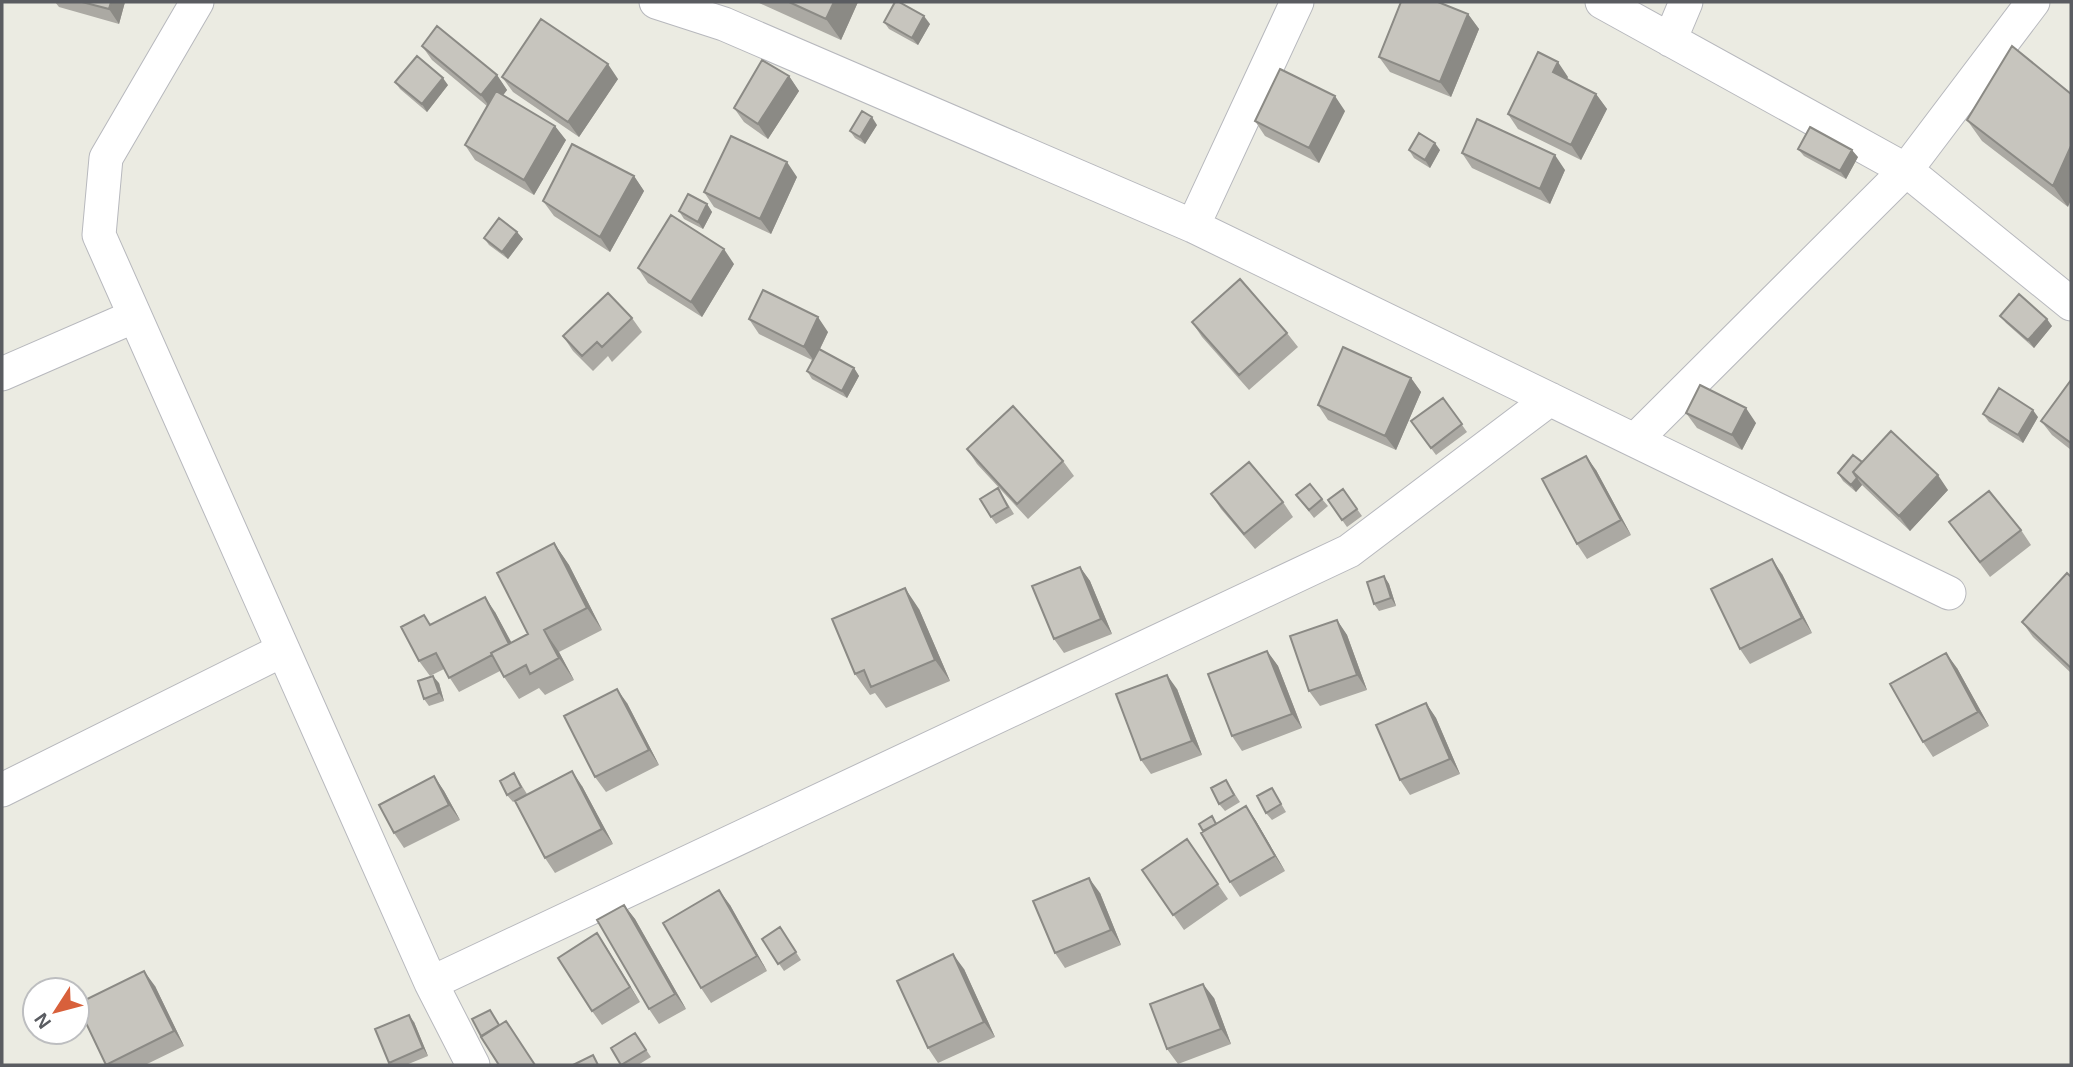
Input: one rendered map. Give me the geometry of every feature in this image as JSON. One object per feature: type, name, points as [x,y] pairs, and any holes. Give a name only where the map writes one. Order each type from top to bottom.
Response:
[{"type":"street","points":[[197,2],[106,158],[99,234],[431,983],[473,1065]]},
{"type":"street","points":[[656,2],[724,24],[1193,226],[1949,593]]},
{"type":"street","points":[[1193,226],[1297,2]]},
{"type":"street","points":[[1602,2],[1906,170],[2071,304]]},
{"type":"street","points":[[1670,40],[1686,2]]},
{"type":"street","points":[[1635,440],[1906,170],[2033,2]]},
{"type":"street","points":[[2,374],[135,316]]},
{"type":"street","points":[[431,983],[1349,551],[1550,399]]},
{"type":"street","points":[[2,790],[283,650]]},
{"type":"building","points":[[82,2],[111,2],[109,9]]},
{"type":"building","points":[[789,2],[834,2],[826,19]]},
{"type":"building","points":[[895,2],[924,16],[912,38],[884,22]]},
{"type":"building","points":[[1401,2],[1438,2],[1468,14],[1440,82],[1379,57]]},
{"type":"building","points":[[541,19],[608,64],[568,122],[502,77]]},
{"type":"building","points":[[437,26],[497,75],[481,95],[422,46]]},
{"type":"building","points":[[2012,46],[2071,94],[2071,146],[2053,186],[1967,120]]},
{"type":"building","points":[[1538,52],[1558,62],[1553,72],[1596,94],[1571,145],[1508,114]]},
{"type":"building","points":[[417,56],[443,78],[422,104],[395,82]]},
{"type":"building","points":[[762,60],[789,76],[758,124],[734,108]]},
{"type":"building","points":[[1280,69],[1335,96],[1309,148],[1255,121]]},
{"type":"building","points":[[496,91],[555,126],[524,180],[465,145]]},
{"type":"building","points":[[862,111],[872,117],[860,137],[850,131]]},
{"type":"building","points":[[1477,119],[1555,155],[1540,189],[1462,153]]},
{"type":"building","points":[[1810,127],[1852,150],[1840,171],[1798,149]]},
{"type":"building","points":[[1419,133],[1435,143],[1425,160],[1409,150]]},
{"type":"building","points":[[731,136],[787,162],[760,219],[704,192]]},
{"type":"building","points":[[572,144],[634,176],[600,237],[543,201]]},
{"type":"building","points":[[688,194],[707,204],[698,222],[679,211]]},
{"type":"building","points":[[671,215],[724,249],[691,302],[638,268]]},
{"type":"building","points":[[499,218],[517,232],[502,252],[484,238]]},
{"type":"building","points":[[1240,279],[1287,333],[1239,375],[1192,322]]},
{"type":"building","points":[[763,290],[818,317],[804,347],[749,319]]},
{"type":"building","points":[[608,293],[632,318],[602,347],[597,342],[582,356],[563,336]]},
{"type":"building","points":[[2019,294],[2047,319],[2028,340],[2000,316]]},
{"type":"building","points":[[1343,347],[1411,378],[1385,436],[1318,405]]},
{"type":"building","points":[[819,349],[854,368],[842,391],[807,371]]},
{"type":"building","points":[[2071,380],[2071,443],[2041,421]]},
{"type":"building","points":[[1700,385],[1746,408],[1732,435],[1686,413]]},
{"type":"building","points":[[1999,388],[2033,410],[2018,435],[1983,414]]},
{"type":"building","points":[[1443,398],[1462,424],[1431,448],[1411,421]]},
{"type":"building","points":[[1013,406],[1063,461],[1017,504],[967,449]]},
{"type":"building","points":[[1891,431],[1938,475],[1899,516],[1853,472]]},
{"type":"building","points":[[1853,455],[1862,462],[1853,472],[1857,478],[1851,485],[1838,473]]},
{"type":"building","points":[[1586,456],[1621,520],[1577,544],[1542,479]]},
{"type":"building","points":[[1249,462],[1283,502],[1244,534],[1211,494]]},
{"type":"building","points":[[1310,484],[1322,499],[1309,510],[1296,495]]},
{"type":"building","points":[[998,488],[1008,507],[991,517],[980,499]]},
{"type":"building","points":[[1343,489],[1357,509],[1342,520],[1328,500]]},
{"type":"building","points":[[1989,491],[2021,530],[1980,562],[1949,522]]},
{"type":"building","points":[[554,543],[587,608],[544,630],[559,658],[530,674],[526,665],[504,677],[491,653],[528,634],[497,573]]},
{"type":"building","points":[[1772,559],[1802,618],[1740,649],[1711,589]]},
{"type":"building","points":[[1080,567],[1101,619],[1054,639],[1032,586]]},
{"type":"building","points":[[2067,573],[2071,577],[2071,668],[2022,622]]},
{"type":"building","points":[[1384,576],[1391,598],[1374,604],[1367,582]]},
{"type":"building","points":[[905,588],[935,660],[871,687],[864,670],[855,674],[832,619]]},
{"type":"building","points":[[485,597],[509,644],[449,678],[436,653],[419,661],[401,627],[424,615],[430,625]]},
{"type":"building","points":[[1337,620],[1357,675],[1309,691],[1290,636]]},
{"type":"building","points":[[1267,651],[1292,714],[1232,736],[1208,674]]},
{"type":"building","points":[[1946,653],[1978,712],[1923,742],[1890,684]]},
{"type":"building","points":[[1167,675],[1192,741],[1141,760],[1116,694]]},
{"type":"building","points":[[433,676],[439,693],[424,699],[418,681]]},
{"type":"building","points":[[617,689],[649,750],[595,777],[564,716]]},
{"type":"building","points":[[1426,703],[1450,759],[1400,780],[1376,725]]},
{"type":"building","points":[[572,771],[602,829],[545,858],[515,801]]},
{"type":"building","points":[[514,773],[521,787],[507,795],[500,781]]},
{"type":"building","points":[[434,776],[449,805],[394,833],[379,805]]},
{"type":"building","points":[[1226,780],[1234,795],[1219,804],[1211,788]]},
{"type":"building","points":[[1272,788],[1281,804],[1266,813],[1257,796]]},
{"type":"building","points":[[1246,806],[1275,856],[1230,882],[1201,833]]},
{"type":"building","points":[[1212,816],[1216,824],[1203,831],[1199,824]]},
{"type":"building","points":[[1187,839],[1218,884],[1173,915],[1142,870]]},
{"type":"building","points":[[1089,878],[1111,930],[1055,953],[1033,901]]},
{"type":"building","points":[[719,890],[757,956],[701,988],[663,923]]},
{"type":"building","points":[[624,905],[675,994],[649,1009],[597,920]]},
{"type":"building","points":[[780,927],[796,952],[778,964],[762,939]]},
{"type":"building","points":[[597,933],[630,987],[592,1011],[558,958]]},
{"type":"building","points":[[953,954],[984,1022],[928,1048],[897,981]]},
{"type":"building","points":[[144,971],[174,1031],[106,1065],[91,1033],[91,997]]},
{"type":"building","points":[[1203,984],[1221,1029],[1167,1049],[1150,1004]]},
{"type":"building","points":[[490,1010],[499,1025],[481,1036],[472,1019]]},
{"type":"building","points":[[409,1015],[423,1048],[389,1063],[375,1029]]},
{"type":"building","points":[[506,1021],[535,1065],[499,1065],[481,1037]]},
{"type":"building","points":[[635,1033],[646,1050],[621,1065],[611,1048]]},
{"type":"building","points":[[593,1055],[598,1065],[573,1065]]}]
